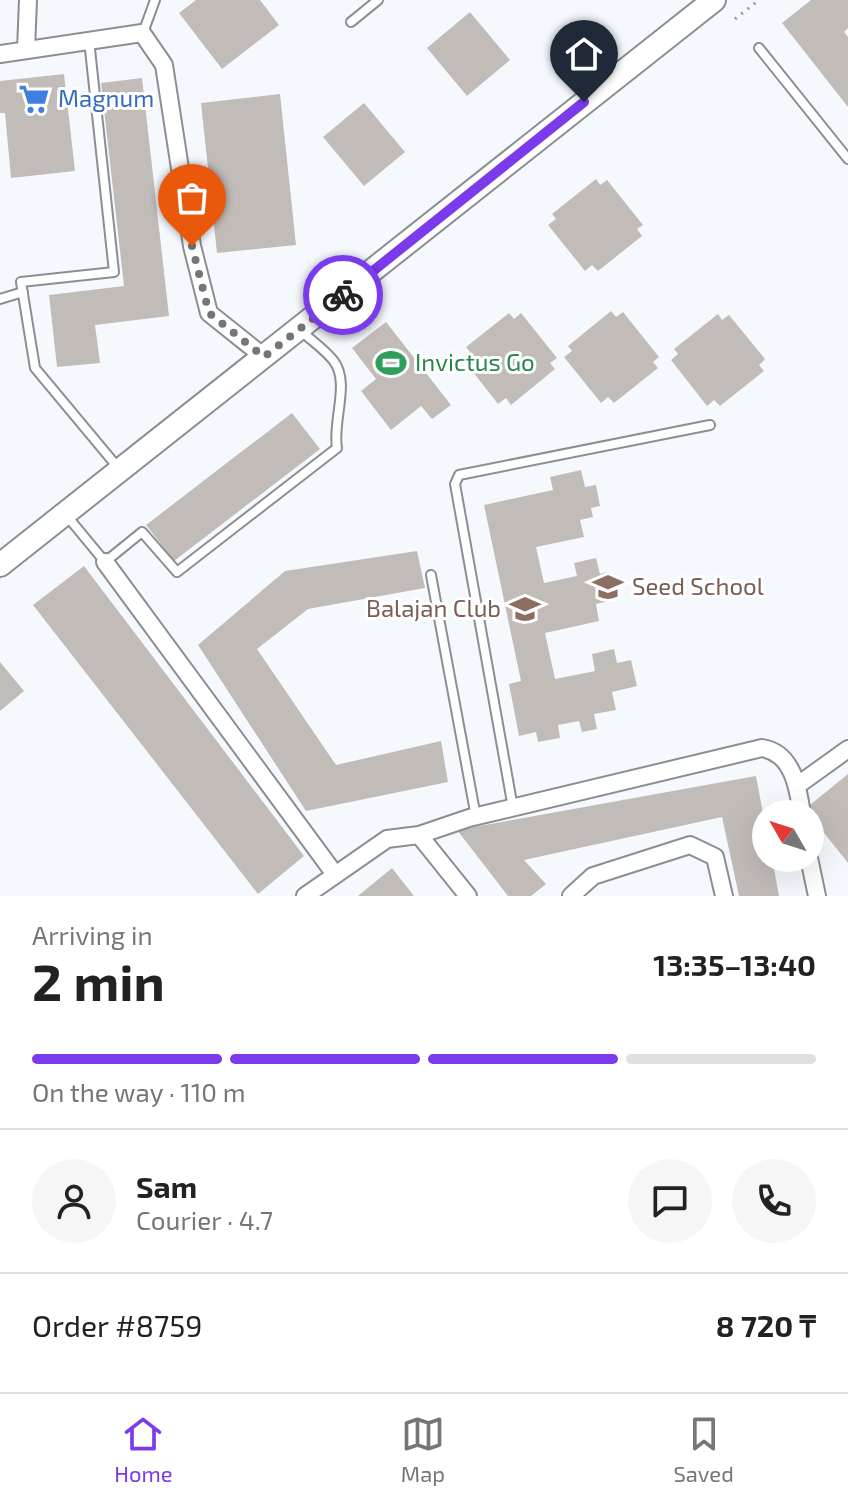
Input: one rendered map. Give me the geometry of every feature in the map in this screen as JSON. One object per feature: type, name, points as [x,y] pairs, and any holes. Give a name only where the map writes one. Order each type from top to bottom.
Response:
[{"type":"street","points":[[26,50],[28,0]]},
{"type":"street","points":[[0,565],[714,0]]},
{"type":"street","points":[[0,54],[142,33],[164,65],[192,246],[209,313],[264,357]]},
{"type":"street","points":[[105,562],[334,873]]},
{"type":"street","points":[[305,896],[387,839],[419,835],[476,817],[762,748],[772,750],[784,759],[798,785],[800,800]]},
{"type":"street","points":[[798,785],[848,749]]},
{"type":"street","points":[[419,835],[468,896]]},
{"type":"street","points":[[571,896],[593,876],[690,845],[715,857],[724,896]]},
{"type":"street","points":[[812,872],[817,896]]},
{"type":"lane","points":[[142,33],[155,0]]},
{"type":"lane","points":[[351,22],[378,0]]},
{"type":"lane","points":[[89,39],[114,272],[21,282],[35,368],[120,470]]},
{"type":"lane","points":[[759,48],[848,159]]},
{"type":"lane","points":[[0,299],[23,292]]},
{"type":"lane","points":[[65,513],[105,562],[142,532],[177,572],[337,448],[333,430],[341,377],[335,362],[299,329]]},
{"type":"lane","points":[[513,808],[455,484],[459,475],[468,470],[710,425]]},
{"type":"lane","points":[[431,575],[476,817]]},
{"type":"path","points":[[735,19],[759,0]]},
{"type":"building","points":[[196,0],[260,0],[279,25],[222,69],[179,13]]},
{"type":"building","points":[[811,0],[848,0],[848,28],[844,32],[848,37],[848,107],[782,23]]},
{"type":"building","points":[[470,12],[510,60],[467,96],[427,48]]},
{"type":"building","points":[[64,74],[75,171],[11,178],[5,113],[0,113],[0,81]]},
{"type":"building","points":[[142,78],[169,316],[95,325],[100,363],[57,367],[49,295],[124,286],[101,83]]},
{"type":"building","points":[[280,94],[296,245],[217,253],[201,103]]},
{"type":"building","points":[[364,103],[405,152],[364,186],[323,137]]},
{"type":"building","points":[[596,179],[600,185],[607,180],[643,225],[637,229],[642,236],[598,271],[592,265],[585,271],[548,225],[556,219],[552,214]]},
{"type":"building","points":[[611,311],[616,317],[623,312],[659,357],[653,362],[658,368],[614,403],[608,397],[601,403],[564,357],[572,351],[568,346]]},
{"type":"building","points":[[509,313],[514,319],[521,313],[557,358],[550,363],[555,369],[511,405],[506,398],[498,404],[462,358],[470,352],[466,347]]},
{"type":"building","points":[[718,314],[722,320],[729,315],[765,359],[759,365],[764,371],[720,406],[714,400],[707,406],[671,360],[678,354],[674,349]]},
{"type":"building","name":"Invictus Go","points":[[386,322],[451,405],[432,419],[421,406],[391,430],[361,391],[376,379],[352,348]]},
{"type":"building","points":[[292,413],[320,449],[174,561],[146,525]]},
{"type":"building","points":[[581,470],[585,487],[596,485],[600,506],[591,508],[593,517],[580,520],[584,537],[536,547],[544,583],[577,576],[574,563],[596,558],[600,574],[607,572],[613,600],[596,604],[599,621],[545,633],[555,679],[595,671],[592,654],[614,649],[617,663],[631,660],[637,686],[612,692],[616,710],[594,714],[597,729],[582,732],[579,721],[558,725],[560,738],[538,742],[536,732],[519,736],[509,684],[521,681],[484,505],[553,490],[550,477]]},
{"type":"building","points":[[417,551],[425,588],[308,609],[257,649],[336,765],[441,741],[448,782],[306,811],[198,645],[285,571]]},
{"type":"building","points":[[84,566],[304,856],[258,894],[33,605]]},
{"type":"building","points":[[0,662],[24,691],[0,711]]},
{"type":"building","points":[[848,774],[848,863],[824,833],[824,800],[816,800]]},
{"type":"building","points":[[756,776],[761,800],[752,800],[752,872],[775,872],[779,896],[739,896],[722,817],[524,860],[546,884],[531,896],[508,896],[457,830]]},
{"type":"building","points":[[392,868],[414,896],[358,896]]},
{"type":"way so far","points":[[192,246],[209,313],[264,357],[343,295]]},
{"type":"place","name":"Magnum","points":[[34,99]]},
{"type":"place","name":"Invictus Go","points":[[391,363]]},
{"type":"place","name":"Seed School","points":[[608,587]]},
{"type":"place","name":"Balajan Club","points":[[525,609]]},
{"type":"route","points":[[343,295],[584,102]]}]
